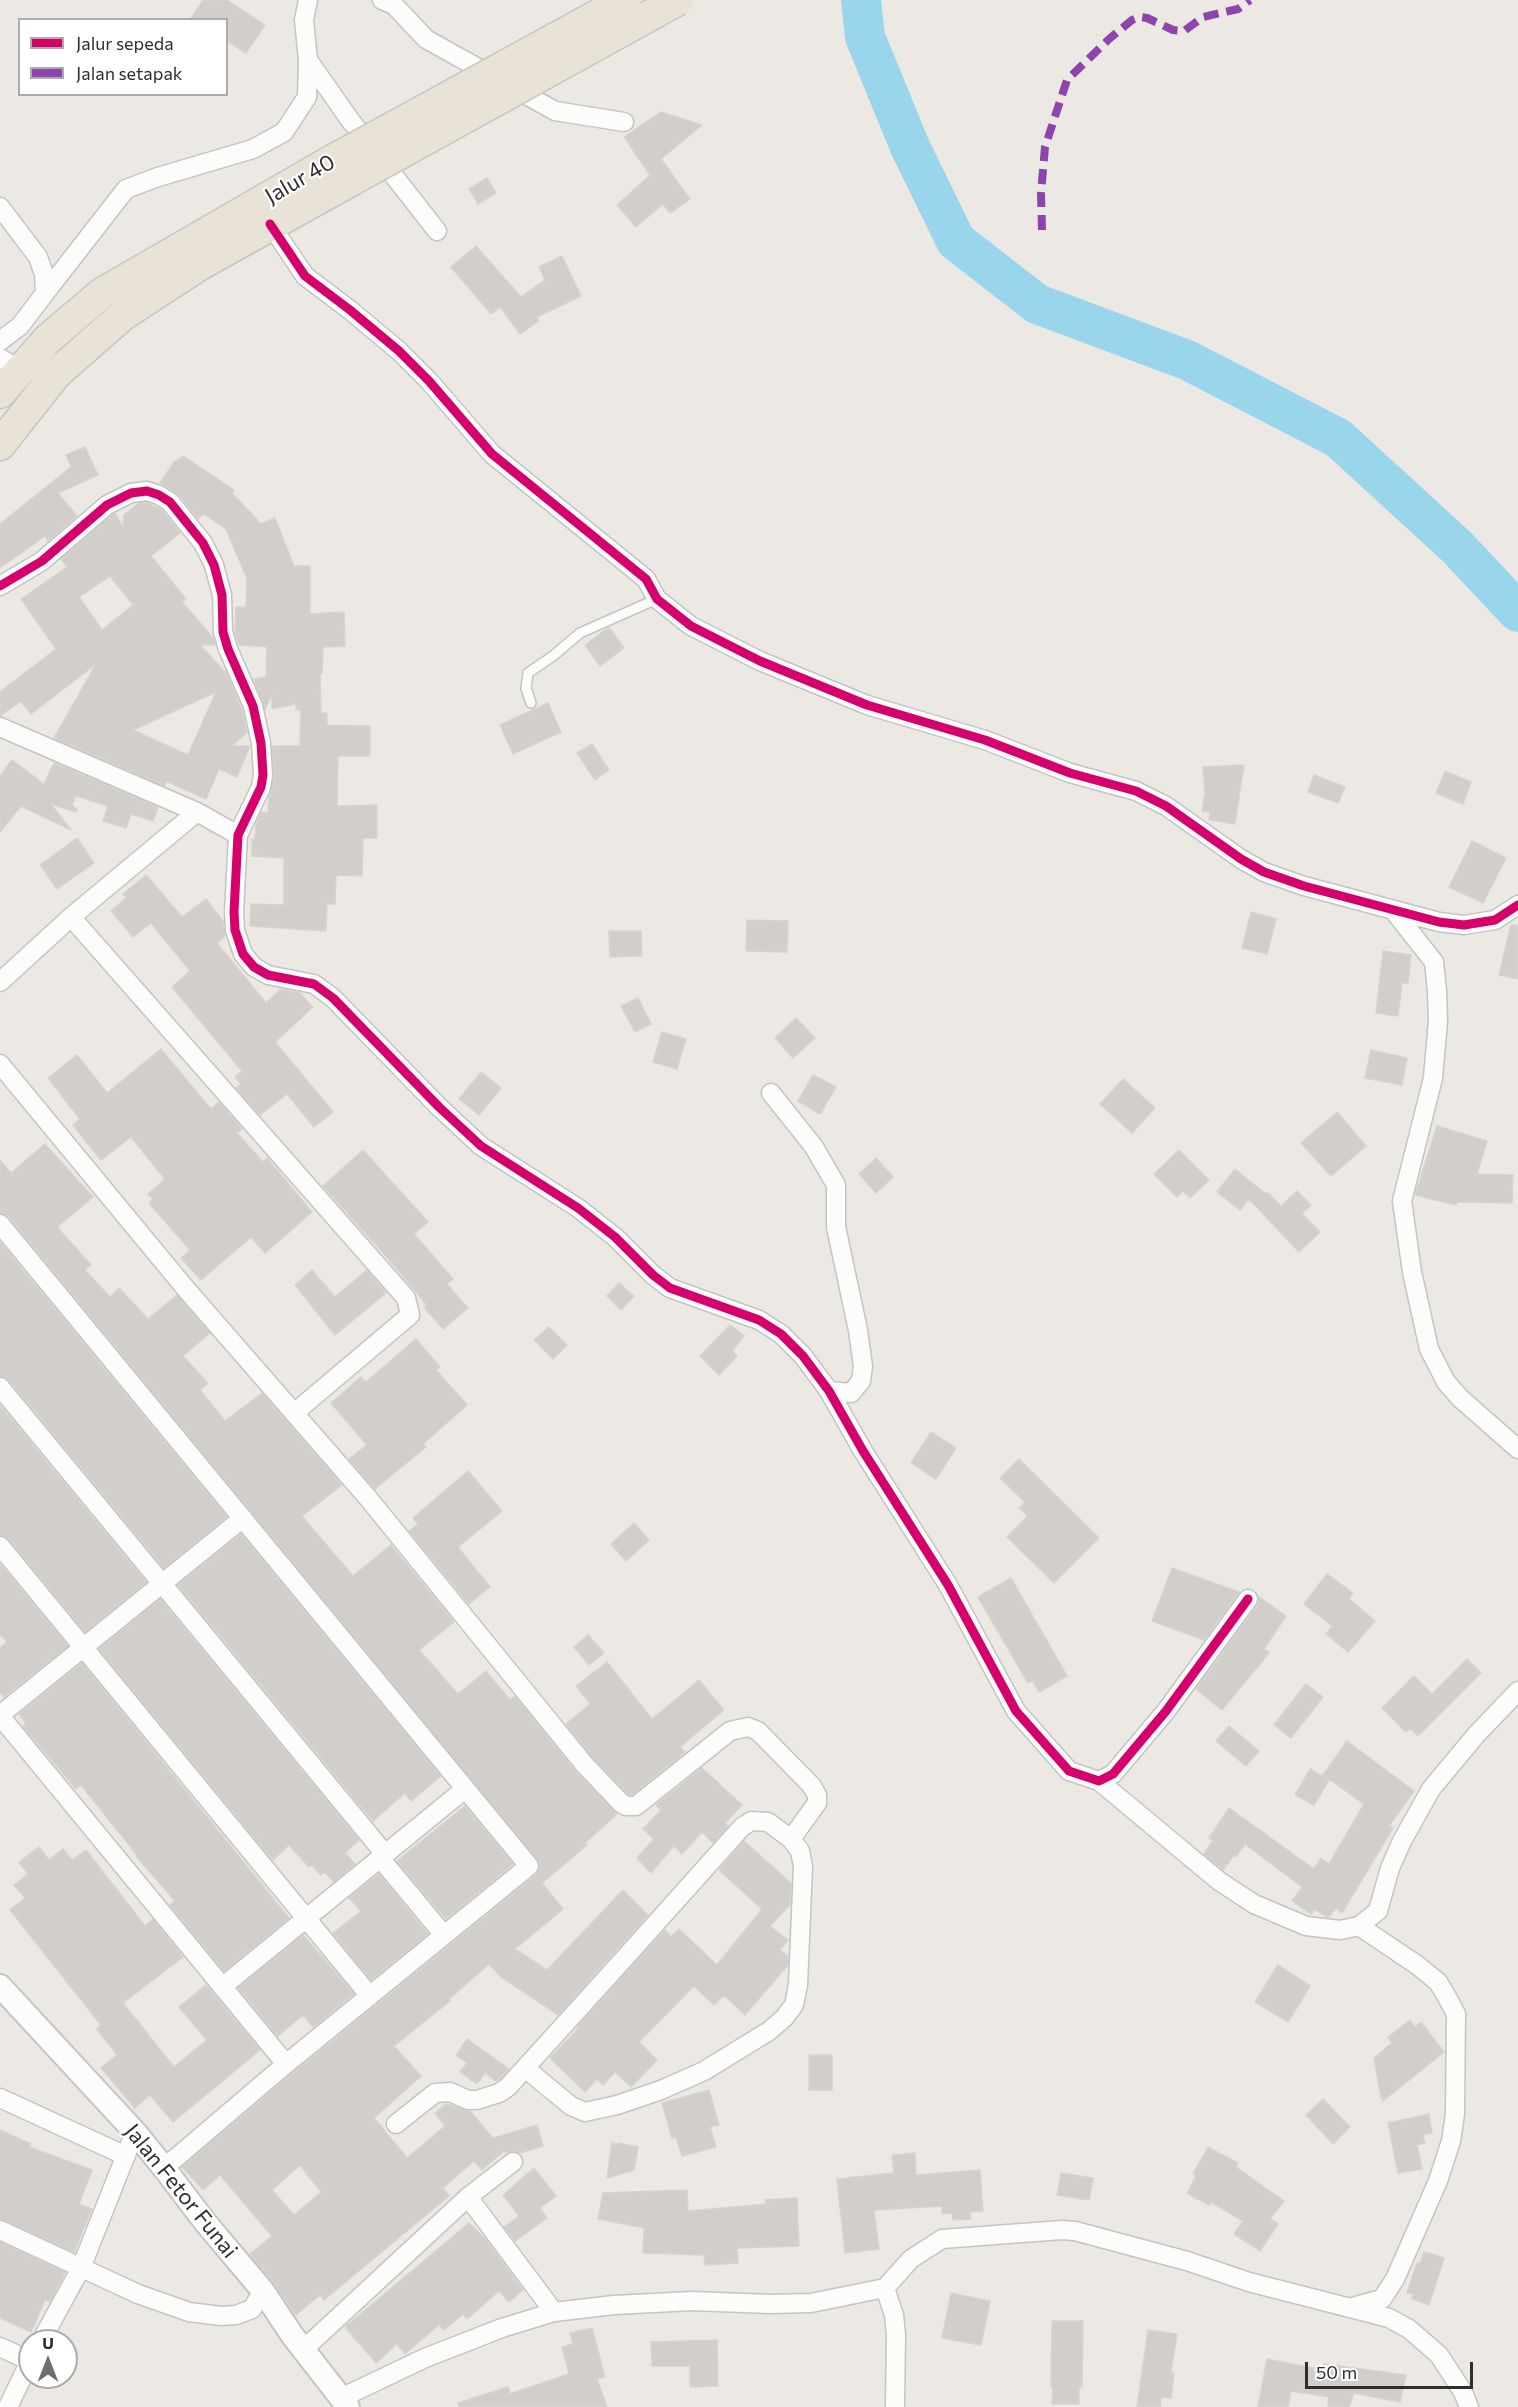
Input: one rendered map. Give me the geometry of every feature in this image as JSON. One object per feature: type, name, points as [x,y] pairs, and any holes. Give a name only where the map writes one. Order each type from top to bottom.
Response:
[{"type":"highway","name":"Jalur 40","points":[[0,393],[10,364],[49,338],[102,292],[337,173],[625,0]]},
{"type":"highway","points":[[337,173],[678,0]]},
{"type":"highway","name":"Jalur 40","points":[[0,445],[56,374],[122,316],[200,265],[270,224],[337,173]]},
{"type":"street","points":[[0,341],[20,326],[126,189],[253,149],[284,132],[307,97],[308,60],[304,20],[308,0]]},
{"type":"street","points":[[382,0],[394,5],[426,39],[555,111],[624,122]]},
{"type":"street","points":[[308,60],[350,120],[437,231]]},
{"type":"street","points":[[0,207],[38,257],[44,274],[45,293]]},
{"type":"street","points":[[270,224],[305,276],[399,351],[443,397],[492,454],[646,579],[657,599],[691,626],[760,661],[867,705],[985,740],[1070,773],[1136,791],[1166,806],[1241,859],[1264,872],[1304,886],[1439,922],[1464,925],[1495,920],[1518,905]]},
{"type":"street","points":[[0,586],[42,561],[107,505],[131,493],[147,491],[170,502],[203,543],[214,565],[222,595],[224,632],[228,649],[253,706],[261,743],[263,776],[261,787],[238,835],[235,930],[243,954],[254,967],[268,975],[314,984],[356,1020],[439,1107],[481,1146],[578,1208],[615,1237],[653,1275],[670,1288],[728,1308],[770,1326],[803,1356],[829,1391],[862,1451],[948,1586],[1016,1711],[1069,1771],[1099,1780],[1219,1881],[1254,1904],[1306,1926],[1340,1930],[1359,1926],[1378,1911],[1390,1868],[1402,1840],[1431,1789],[1476,1735],[1518,1691]]},
{"type":"street","points":[[0,727],[197,812],[238,835]]},
{"type":"street","points":[[0,981],[71,917],[197,812]]},
{"type":"street","points":[[1393,910],[1434,962],[1437,991],[1438,1021],[1433,1078],[1402,1201],[1412,1272],[1428,1349],[1436,1366],[1453,1390],[1518,1449]]},
{"type":"street","points":[[71,917],[406,1298],[410,1315],[294,1413]]},
{"type":"street","points":[[0,1064],[186,1289],[368,1498],[584,1764],[621,1803],[626,1806],[636,1806],[730,1731],[748,1727],[758,1731],[811,1785],[818,1796],[817,1803],[790,1839]]},
{"type":"street","points":[[771,1093],[814,1147],[836,1185],[836,1227],[858,1330],[863,1366],[861,1382],[851,1393],[829,1391]]},
{"type":"street","points":[[0,1224],[529,1866],[286,2064],[164,2168]]},
{"type":"street","points":[[0,1387],[383,1856],[444,1935]]},
{"type":"street","points":[[243,1518],[0,1715],[286,2064]]},
{"type":"street","points":[[0,1546],[370,1996]]},
{"type":"street","points":[[1099,1780],[1113,1774],[1138,1746],[1248,1599]]},
{"type":"street","points":[[222,1987],[465,1789]]},
{"type":"street","points":[[396,2124],[435,2093],[450,2092],[468,2100],[485,2098],[508,2087],[525,2068],[742,1827],[751,1821],[768,1822],[790,1839],[800,1851],[803,1866],[798,1984],[794,2005],[770,2031],[704,2071],[661,2090],[616,2105],[585,2112],[572,2106],[525,2068]]},
{"type":"street","points":[[1347,2308],[1382,2299],[1395,2279],[1438,2181],[1451,2141],[1455,2114],[1456,2014],[1438,1982],[1418,1965],[1359,1926]]},
{"type":"street","name":"Jalan Fetor Funai","points":[[0,1986],[135,2132],[205,2222],[263,2291],[344,2403]]},
{"type":"street","points":[[0,2098],[126,2156]]},
{"type":"street","points":[[48,2329],[81,2268],[135,2132]]},
{"type":"street","points":[[304,2349],[468,2198],[513,2162]]},
{"type":"street","points":[[468,2198],[554,2312]]},
{"type":"street","points":[[344,2403],[425,2358],[502,2328],[554,2312],[614,2305],[692,2301],[811,2303],[885,2288],[911,2259],[942,2239],[1062,2229],[1186,2261],[1249,2282],[1389,2318],[1408,2329],[1439,2355],[1463,2392],[1469,2407]]},
{"type":"street","points":[[0,2230],[138,2294],[189,2312],[236,2315],[252,2309],[263,2291]]},
{"type":"street","points":[[885,2288],[894,2315],[896,2407]]},
{"type":"street","points":[[0,2347],[18,2355]]},
{"type":"street","points":[[8,2407],[18,2386]]},
{"type":"lane","points":[[531,703],[526,688],[528,673],[580,633],[657,599]]},
{"type":"building","points":[[203,0],[227,0],[265,25],[246,53],[228,41],[228,18],[191,18]]},
{"type":"building","points":[[661,112],[702,125],[661,159],[690,199],[670,213],[663,204],[636,227],[617,205],[650,175],[624,137]]},
{"type":"building","points":[[487,178],[496,193],[478,204],[469,189]]},
{"type":"building","points":[[476,246],[521,297],[545,280],[539,267],[562,256],[581,296],[537,317],[539,321],[520,334],[500,307],[491,314],[451,267]]},
{"type":"building","points":[[85,447],[98,475],[58,493],[77,516],[48,541],[45,536],[0,568],[0,524],[71,467],[66,455]]},
{"type":"building","points":[[183,456],[234,490],[232,493],[261,524],[275,518],[294,566],[310,566],[310,614],[344,612],[345,646],[323,647],[322,674],[320,674],[321,713],[327,713],[327,725],[370,726],[370,756],[338,756],[337,806],[377,805],[377,838],[363,838],[362,876],[336,875],[335,904],[327,904],[326,931],[250,926],[251,904],[284,905],[284,858],[252,856],[252,839],[255,839],[256,824],[261,812],[268,813],[274,777],[272,746],[300,746],[301,710],[296,710],[296,704],[272,709],[272,694],[265,710],[254,679],[266,677],[267,647],[239,645],[235,632],[236,607],[246,607],[247,579],[226,529],[204,514],[198,519],[179,495],[160,483],[174,462]]},
{"type":"building","points":[[146,502],[162,510],[180,533],[151,556],[186,599],[182,602],[213,638],[215,645],[200,645],[226,673],[242,709],[247,733],[231,746],[250,746],[237,777],[219,769],[206,799],[166,781],[165,786],[54,738],[96,664],[31,714],[21,701],[0,716],[0,692],[56,649],[21,599],[67,567],[61,559],[113,514],[115,513],[123,528],[124,515],[139,503]],"holes":[[[110,576],[133,605],[102,630],[79,597]],[[216,692],[188,755],[133,730]]]},
{"type":"building","points":[[609,627],[624,648],[600,666],[585,645]]},
{"type":"building","points":[[548,703],[561,732],[513,754],[500,725]]},
{"type":"building","points":[[592,744],[609,770],[595,780],[577,753]]},
{"type":"building","points":[[12,760],[44,784],[54,763],[158,807],[153,821],[131,814],[126,828],[103,821],[108,806],[76,796],[72,805],[77,809],[76,812],[51,804],[71,830],[21,806],[0,832],[0,776]]},
{"type":"building","points":[[1244,765],[1235,824],[1209,820],[1210,812],[1202,811],[1205,794],[1203,767]]},
{"type":"building","points":[[1445,771],[1471,782],[1463,804],[1436,793]]},
{"type":"building","points":[[1314,775],[1345,787],[1338,803],[1308,792]]},
{"type":"building","points":[[77,838],[94,863],[57,889],[40,865]]},
{"type":"building","points":[[1472,841],[1506,858],[1483,903],[1449,887]]},
{"type":"building","points":[[146,875],[182,917],[206,899],[223,921],[225,936],[217,943],[266,1003],[281,989],[300,993],[313,1007],[275,1042],[333,1112],[314,1127],[287,1094],[260,1115],[236,1088],[241,1084],[235,1077],[242,1071],[172,987],[190,971],[151,923],[133,937],[111,911],[126,898],[123,894]]},
{"type":"building","points":[[1251,912],[1276,919],[1267,954],[1242,948]]},
{"type":"building","points":[[747,920],[788,921],[787,952],[746,951]]},
{"type":"building","points":[[1511,925],[1518,926],[1518,979],[1499,975]]},
{"type":"building","points":[[609,931],[641,931],[642,956],[610,957]]},
{"type":"building","points":[[1383,951],[1411,955],[1408,983],[1402,983],[1398,1016],[1376,1013]]},
{"type":"building","points":[[638,998],[651,1024],[635,1032],[621,1006]]},
{"type":"building","points":[[796,1018],[815,1038],[793,1058],[775,1038]]},
{"type":"building","points":[[662,1032],[686,1039],[677,1069],[653,1062]]},
{"type":"building","points":[[161,1049],[211,1109],[219,1102],[242,1129],[237,1133],[263,1162],[267,1158],[312,1212],[265,1253],[251,1237],[201,1280],[181,1258],[190,1250],[149,1203],[153,1199],[148,1194],[165,1179],[131,1137],[101,1160],[73,1125],[80,1119],[48,1078],[77,1055],[107,1093]]},
{"type":"building","points":[[1371,1050],[1407,1058],[1402,1085],[1365,1078]]},
{"type":"building","points":[[481,1072],[501,1088],[479,1115],[459,1099]]},
{"type":"building","points":[[813,1075],[836,1087],[820,1114],[798,1101]]},
{"type":"building","points":[[1123,1079],[1155,1108],[1132,1133],[1100,1104]]},
{"type":"building","points":[[1337,1112],[1366,1146],[1331,1176],[1301,1143]]},
{"type":"building","points":[[1437,1126],[1487,1141],[1477,1174],[1513,1175],[1512,1203],[1457,1202],[1456,1205],[1415,1195]]},
{"type":"building","points":[[45,1144],[93,1197],[57,1227],[91,1265],[85,1270],[110,1297],[119,1288],[148,1319],[177,1295],[210,1333],[183,1356],[208,1383],[200,1390],[225,1421],[262,1393],[342,1485],[302,1516],[353,1576],[391,1545],[454,1622],[419,1650],[458,1694],[486,1671],[510,1700],[515,1696],[576,1772],[617,1814],[585,1843],[587,1845],[542,1883],[563,1909],[515,1949],[547,1970],[623,1890],[648,1915],[558,2015],[501,1977],[489,1964],[449,1999],[450,2001],[394,2046],[421,2076],[374,2118],[407,2158],[445,2126],[435,2113],[446,2104],[470,2111],[493,2138],[537,2125],[543,2146],[520,2153],[504,2151],[482,2170],[474,2161],[443,2188],[449,2196],[324,2300],[320,2295],[296,2315],[250,2254],[272,2236],[220,2175],[203,2190],[182,2167],[293,2073],[536,1875],[540,1864],[9,1217],[0,1213],[0,1160],[11,1173]],"holes":[[[300,2165],[321,2192],[294,2215],[272,2190]]]},
{"type":"building","points":[[363,1150],[428,1222],[414,1234],[453,1279],[447,1284],[468,1308],[443,1329],[424,1307],[427,1305],[323,1186]]},
{"type":"building","points":[[1179,1150],[1209,1180],[1190,1198],[1183,1191],[1177,1197],[1154,1174]]},
{"type":"building","points":[[876,1158],[893,1177],[876,1193],[859,1174]]},
{"type":"building","points":[[1235,1169],[1266,1194],[1268,1193],[1281,1206],[1297,1191],[1311,1205],[1302,1214],[1320,1232],[1299,1252],[1249,1199],[1240,1210],[1217,1192]]},
{"type":"building","points":[[0,1242],[227,1517],[164,1568],[9,1380],[0,1376]]},
{"type":"building","points":[[312,1270],[335,1297],[367,1270],[386,1293],[335,1335],[295,1285]]},
{"type":"building","points":[[619,1283],[634,1296],[621,1310],[607,1296]]},
{"type":"building","points":[[730,1325],[744,1336],[732,1351],[737,1356],[719,1375],[700,1356]]},
{"type":"building","points":[[549,1327],[567,1345],[553,1359],[534,1340]]},
{"type":"building","points":[[416,1339],[440,1367],[436,1370],[467,1405],[423,1444],[426,1447],[375,1489],[349,1459],[367,1445],[331,1403],[361,1377],[366,1382]]},
{"type":"building","points":[[0,1405],[146,1582],[85,1632],[9,1539],[0,1535]]},
{"type":"building","points":[[931,1432],[956,1448],[936,1479],[911,1463]]},
{"type":"building","points":[[1019,1459],[1099,1538],[1054,1583],[1007,1537],[1028,1516],[1019,1508],[1025,1502],[1000,1478]]},
{"type":"building","points":[[468,1471],[502,1511],[458,1547],[490,1587],[469,1604],[409,1531],[418,1524],[413,1518]]},
{"type":"building","points":[[634,1523],[649,1540],[626,1561],[611,1544]]},
{"type":"building","points":[[241,1534],[441,1776],[411,1801],[405,1793],[373,1821],[178,1585]]},
{"type":"building","points":[[0,1564],[68,1646],[4,1697],[0,1692],[0,1648],[7,1642],[0,1634]]},
{"type":"building","points":[[1172,1568],[1239,1592],[1204,1640],[1152,1621]]},
{"type":"building","points":[[1327,1574],[1353,1593],[1349,1599],[1375,1621],[1348,1652],[1326,1634],[1332,1626],[1304,1604]]},
{"type":"building","points":[[1011,1578],[1067,1676],[1039,1692],[1032,1680],[1028,1683],[978,1597]]},
{"type":"building","points":[[1259,1597],[1286,1616],[1264,1649],[1269,1653],[1222,1710],[1196,1689],[1257,1606]]},
{"type":"building","points":[[160,1599],[359,1840],[345,1853],[355,1864],[334,1882],[324,1872],[321,1875],[311,1864],[309,1867],[289,1845],[273,1860],[99,1649]]},
{"type":"building","points":[[588,1635],[604,1653],[589,1665],[574,1647]]},
{"type":"building","points":[[1467,1659],[1481,1673],[1418,1736],[1410,1728],[1406,1732],[1382,1708],[1414,1676],[1432,1694]]},
{"type":"building","points":[[607,1662],[652,1719],[699,1680],[724,1710],[680,1747],[685,1752],[632,1795],[628,1794],[592,1757],[566,1724],[590,1704],[576,1686]]},
{"type":"building","points":[[82,1663],[289,1918],[224,1971],[170,1905],[175,1901],[136,1856],[81,1785],[76,1789],[23,1726],[26,1723],[19,1714]]},
{"type":"building","points":[[1306,1684],[1323,1697],[1291,1738],[1274,1725]]},
{"type":"building","points":[[1229,1726],[1259,1751],[1246,1766],[1216,1741]]},
{"type":"building","points":[[1347,1741],[1414,1791],[1389,1826],[1393,1828],[1342,1913],[1336,1908],[1329,1917],[1314,1909],[1311,1914],[1292,1901],[1302,1887],[1245,1844],[1223,1870],[1204,1854],[1213,1840],[1209,1838],[1229,1808],[1314,1869],[1321,1858],[1329,1864],[1364,1804],[1323,1775]]},
{"type":"building","points":[[702,1768],[742,1805],[725,1823],[728,1826],[713,1843],[702,1832],[682,1854],[674,1846],[651,1873],[637,1858],[654,1839],[643,1829],[661,1810],[656,1805]]},
{"type":"building","points":[[1310,1769],[1329,1780],[1314,1805],[1295,1795]]},
{"type":"building","points":[[465,1806],[513,1864],[446,1919],[397,1861]]},
{"type":"building","points":[[744,1841],[791,1883],[790,1905],[770,1926],[788,1940],[780,1950],[788,1956],[788,1965],[745,2015],[724,1995],[714,2005],[694,1986],[639,2042],[657,2060],[631,2087],[615,2072],[603,2085],[597,2079],[585,2092],[550,2058],[665,1930],[671,1937],[679,1929],[717,1965],[762,1909],[719,1870]]},
{"type":"building","points":[[39,1847],[49,1860],[63,1849],[72,1860],[86,1850],[145,1926],[153,1919],[183,1957],[123,2003],[174,2067],[207,2040],[179,2007],[206,1985],[260,2050],[173,2122],[150,2095],[135,2108],[101,2068],[117,2055],[97,2029],[101,2025],[10,1910],[25,1898],[14,1885],[28,1874],[19,1862]]},
{"type":"building","points":[[379,1874],[428,1934],[371,1980],[333,1933],[361,1911],[349,1898]]},
{"type":"building","points":[[303,1935],[354,1994],[313,2027],[303,2015],[278,2036],[238,1988]]},
{"type":"building","points":[[1278,1965],[1310,1986],[1288,2022],[1255,2002]]},
{"type":"building","points":[[1410,2020],[1415,2027],[1421,2022],[1444,2052],[1383,2101],[1374,2058],[1392,2043],[1388,2037]]},
{"type":"building","points":[[467,2039],[509,2069],[501,2078],[496,2081],[485,2073],[477,2084],[460,2072],[467,2063],[456,2055]]},
{"type":"building","points":[[809,2055],[832,2055],[832,2090],[809,2090]]},
{"type":"building","points":[[709,2090],[719,2125],[710,2127],[716,2147],[682,2156],[676,2137],[672,2138],[662,2103]]},
{"type":"building","points":[[1323,2099],[1350,2127],[1333,2144],[1306,2115]]},
{"type":"building","points":[[1429,2114],[1432,2133],[1423,2135],[1425,2143],[1417,2145],[1422,2169],[1398,2173],[1388,2123]]},
{"type":"building","points":[[0,2130],[31,2144],[29,2147],[92,2170],[79,2204],[92,2209],[74,2252],[0,2219]]},
{"type":"building","points":[[612,2142],[617,2145],[618,2143],[638,2147],[634,2170],[607,2178]]},
{"type":"building","points":[[1208,2147],[1238,2163],[1236,2167],[1284,2201],[1270,2219],[1278,2224],[1260,2251],[1234,2234],[1243,2221],[1211,2202],[1209,2205],[1187,2193],[1196,2176],[1193,2174]]},
{"type":"building","points":[[915,2153],[916,2175],[980,2170],[983,2211],[970,2212],[971,2219],[953,2220],[952,2213],[942,2214],[942,2206],[874,2210],[879,2249],[845,2253],[837,2179],[894,2173],[892,2155]]},
{"type":"building","points":[[534,2168],[556,2196],[540,2208],[547,2218],[515,2241],[504,2227],[519,2216],[503,2195]]},
{"type":"building","points":[[1061,2173],[1093,2178],[1089,2200],[1057,2195]]},
{"type":"building","points":[[687,2190],[688,2211],[766,2204],[765,2200],[797,2198],[799,2246],[737,2248],[738,2263],[705,2265],[704,2255],[643,2253],[644,2228],[598,2219],[603,2193]]},
{"type":"building","points":[[469,2223],[486,2240],[523,2290],[509,2302],[499,2291],[467,2319],[463,2314],[444,2330],[439,2325],[405,2354],[397,2344],[376,2363],[345,2327]]},
{"type":"building","points":[[0,2242],[65,2272],[50,2302],[45,2300],[32,2329],[24,2329],[0,2318]]},
{"type":"building","points":[[1424,2252],[1444,2258],[1429,2305],[1412,2299],[1413,2294],[1407,2293],[1417,2263],[1420,2264]]},
{"type":"building","points":[[951,2293],[990,2301],[981,2345],[942,2338]]},
{"type":"building","points":[[1052,2321],[1083,2321],[1082,2387],[1079,2387],[1079,2404],[1052,2404]]},
{"type":"building","points":[[592,2328],[605,2377],[597,2379],[607,2407],[459,2407],[458,2403],[508,2387],[510,2394],[569,2374],[562,2347],[573,2344],[570,2333]]},
{"type":"building","points":[[1148,2330],[1177,2334],[1171,2373],[1174,2373],[1171,2398],[1161,2397],[1160,2407],[1137,2407]]},
{"type":"building","points":[[717,2340],[718,2386],[690,2387],[690,2366],[652,2366],[651,2342]]},
{"type":"building","points":[[1267,2359],[1324,2370],[1324,2364],[1406,2375],[1400,2402],[1354,2393],[1349,2407],[1328,2407],[1329,2397],[1291,2391],[1288,2407],[1258,2407]]},
{"type":"waterway","points":[[861,0],[865,37],[910,147],[956,241],[1037,304],[1187,360],[1338,438],[1457,547],[1518,612]]},
{"type":"marked path","points":[[1042,230],[1041,193],[1045,147],[1067,80],[1132,20],[1140,17],[1147,18],[1173,30],[1184,31],[1203,17],[1238,9],[1250,0]]},
{"type":"cycle path","points":[[270,224],[305,276],[399,351],[429,381],[492,454],[646,579],[657,599],[691,626],[760,661],[867,705],[985,740],[1070,773],[1136,791],[1166,806],[1241,859],[1264,872],[1304,886],[1439,922],[1464,925],[1495,920],[1518,905]]},
{"type":"cycle path","points":[[0,586],[42,561],[107,505],[131,493],[147,491],[170,502],[203,543],[214,565],[222,595],[223,632],[253,706],[261,743],[263,775],[261,787],[238,835],[234,912],[235,930],[243,954],[254,967],[268,975],[314,984],[333,998],[439,1107],[481,1146],[578,1208],[615,1237],[653,1275],[670,1288],[759,1320],[781,1334],[803,1356],[829,1391],[863,1451],[948,1585],[1016,1711],[1069,1771],[1099,1781],[1113,1774],[1166,1711],[1248,1599]]}]
